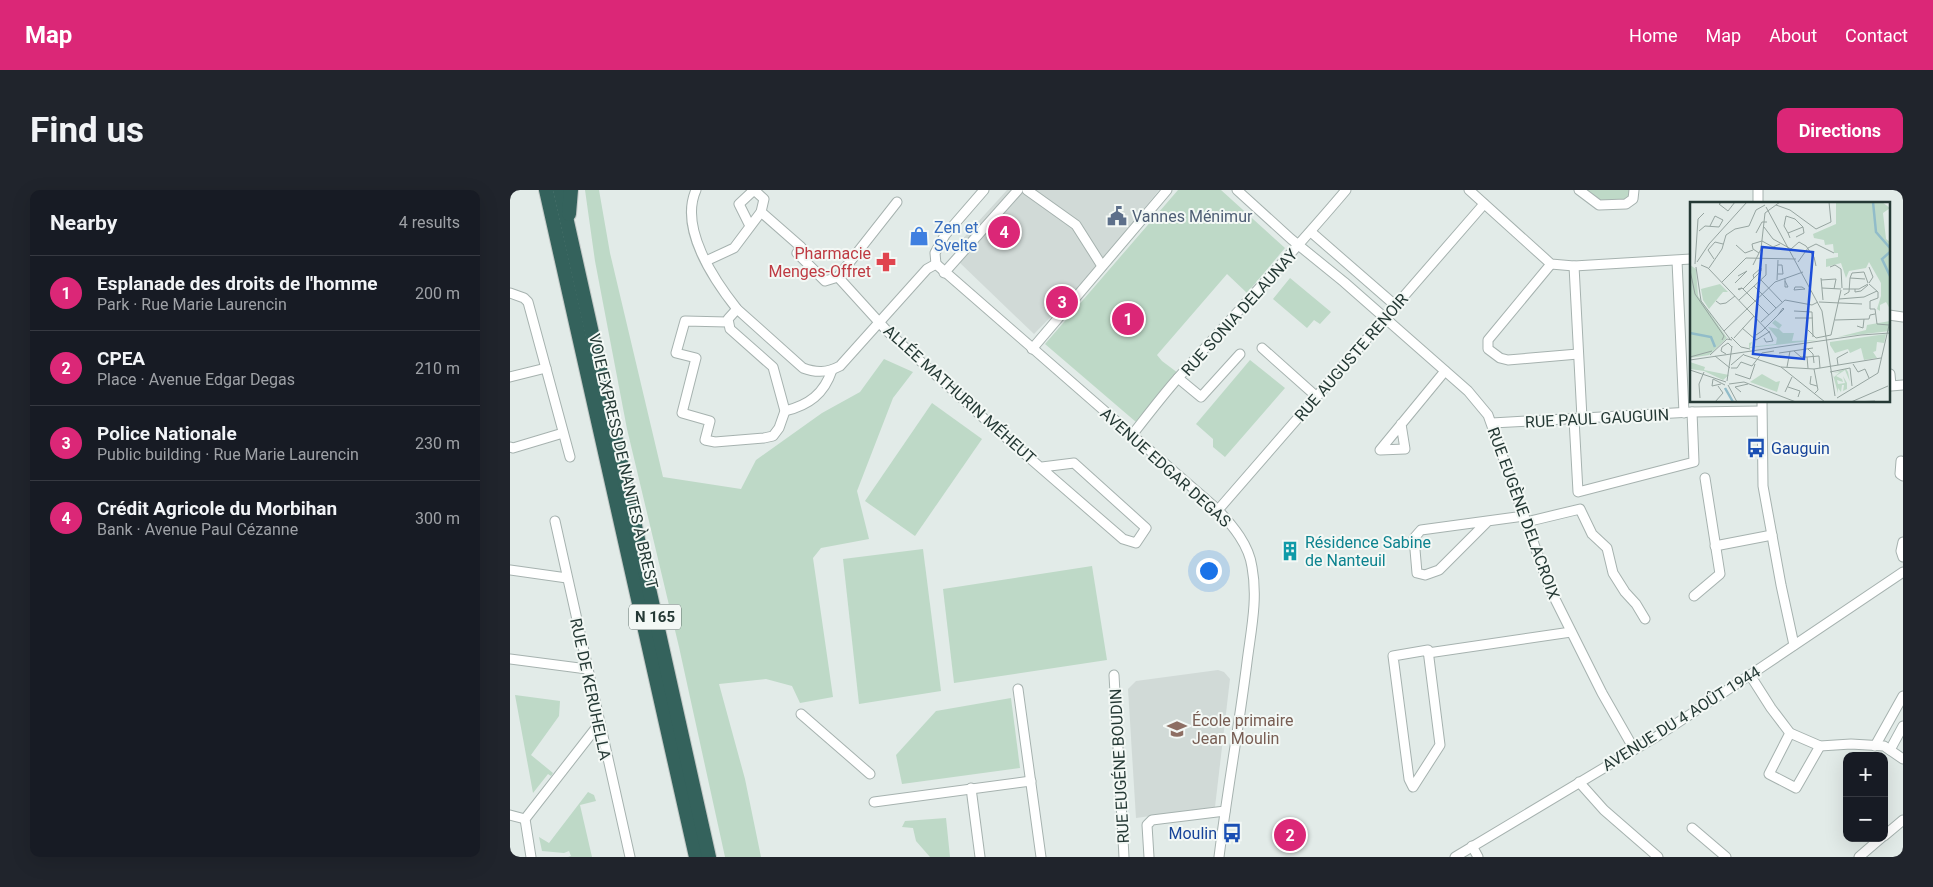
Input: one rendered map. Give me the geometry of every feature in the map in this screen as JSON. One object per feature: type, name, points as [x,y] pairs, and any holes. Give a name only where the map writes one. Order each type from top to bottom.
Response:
[{"type":"highway","points":[[539,190],[546,219],[555,231]]},
{"type":"highway","name":"VOIE EXPRESS DE NANTES À BREST","points":[[546,190],[696,857]]},
{"type":"highway","name":"VOIE EXPRESS DE NANTES À BREST","points":[[560,190],[709,857]]},
{"type":"highway","points":[[568,225],[571,190]]},
{"type":"street","points":[[696,190],[692,209],[692,223],[706,261],[737,308],[802,368],[820,372],[832,370],[840,366],[879,320],[927,269],[936,264],[935,253],[945,235],[984,190]]},
{"type":"street","points":[[706,261],[734,248],[761,212],[764,199],[754,190],[740,204],[750,226]]},
{"type":"street","points":[[944,273],[1018,190]]},
{"type":"street","points":[[1027,190],[1076,226],[1102,266]]},
{"type":"street","points":[[1032,349],[1167,190]]},
{"type":"street","name":"RUE EUGÈNE DELACROIX","points":[[1237,190],[1299,246],[1468,391],[1488,415],[1550,589],[1602,693],[1634,749]]},
{"type":"street","name":"RUE SONIA DELAUNAY","points":[[1132,434],[1178,378],[1299,246],[1346,190]]},
{"type":"street","points":[[1468,190],[1551,264],[1574,266],[1690,259]]},
{"type":"street","points":[[1579,190],[1600,205],[1626,204],[1633,199],[1634,190]]},
{"type":"street","points":[[761,212],[801,247],[797,253],[825,281],[838,277],[897,202]]},
{"type":"street","name":"RUE AUGUSTE RENOIR","points":[[1218,510],[1484,204]]},
{"type":"street","points":[[1311,232],[1396,306]]},
{"type":"street","points":[[1574,266],[1578,354],[1578,492],[1694,462],[1688,413],[1677,261]]},
{"type":"street","name":"AVENUE EDGAR DEGAS","points":[[936,264],[944,273],[1218,510],[1238,534],[1247,549],[1252,566],[1255,595],[1219,857]]},
{"type":"street","points":[[1551,264],[1488,340],[1488,349],[1500,358],[1508,360],[1578,354]]},
{"type":"street","name":"ALLÉE MATHURIN MÉHEUT","points":[[838,277],[888,332],[926,366],[1123,539],[1136,543],[1146,528],[1074,463],[1042,467]]},
{"type":"street","points":[[510,292],[524,298],[528,302],[570,457]]},
{"type":"street","points":[[727,322],[737,308]]},
{"type":"street","points":[[1890,315],[1903,317]]},
{"type":"street","points":[[685,321],[727,322],[730,329],[736,335],[773,367],[785,411],[773,436],[715,442],[705,440],[710,421],[682,413],[696,358],[676,353],[685,321]]},
{"type":"street","points":[[1262,348],[1317,397]]},
{"type":"street","points":[[1178,378],[1201,397],[1240,354]]},
{"type":"street","points":[[510,377],[546,368]]},
{"type":"street","points":[[785,411],[810,402],[828,382],[832,370]]},
{"type":"street","points":[[1401,424],[1445,371]]},
{"type":"street","points":[[1890,374],[1891,386],[1903,385]]},
{"type":"street","points":[[1762,406],[1763,486],[1794,645]]},
{"type":"street","name":"RUE PAUL GAUGUIN","points":[[1492,423],[1688,413],[1762,406]]},
{"type":"street","points":[[510,447],[513,448],[563,434]]},
{"type":"street","points":[[1901,461],[1900,474],[1903,476]]},
{"type":"street","points":[[1694,596],[1720,574],[1705,478]]},
{"type":"street","points":[[1488,521],[1439,570],[1425,575],[1417,573],[1414,538],[1421,530],[1488,521],[1525,519],[1580,509],[1592,534],[1607,548],[1613,573],[1645,619]]},
{"type":"street","name":"RUE DE KERUHELLA","points":[[555,521],[630,857]]},
{"type":"street","points":[[1715,546],[1772,535]]},
{"type":"street","points":[[1903,542],[1901,551],[1903,557]]},
{"type":"street","points":[[510,570],[567,578]]},
{"type":"street","name":"AVENUE DU 4 AOÛT 1944","points":[[1455,857],[1634,749],[1750,675],[1903,572]]},
{"type":"street","points":[[1428,654],[1571,632]]},
{"type":"street","points":[[1428,650],[1428,654],[1440,745],[1413,787],[1409,779],[1393,656],[1428,650]]},
{"type":"street","points":[[510,659],[587,669]]},
{"type":"street","name":"RUE EUGÉNE BOUDIN","points":[[1114,675],[1124,857]]},
{"type":"street","points":[[1750,675],[1770,708],[1790,733],[1820,746],[1851,744],[1884,746],[1903,760]]},
{"type":"street","points":[[1018,689],[1041,857]]},
{"type":"street","points":[[1875,746],[1903,696]]},
{"type":"street","points":[[802,714],[870,774]]},
{"type":"street","points":[[531,857],[526,819],[599,724]]},
{"type":"street","points":[[1890,750],[1903,726]]},
{"type":"street","points":[[1790,733],[1769,774],[1796,788],[1820,746]]},
{"type":"street","points":[[874,802],[1031,781]]},
{"type":"street","points":[[1579,782],[1604,810],[1658,857]]},
{"type":"street","points":[[971,788],[980,857]]},
{"type":"street","points":[[1149,857],[1147,825],[1152,820],[1225,811]]},
{"type":"street","points":[[510,815],[526,819]]},
{"type":"street","points":[[1888,833],[1903,820]]},
{"type":"street","points":[[1692,828],[1726,857]]},
{"type":"street","points":[[1859,857],[1877,842]]},
{"type":"street","points":[[1472,846],[1478,857]]},
{"type":"shaded area","points":[[1007,190],[1159,190],[1084,283],[1034,334],[959,262],[957,245]]},
{"type":"shaded area","name":"École primaire Jean Moulin","points":[[1218,670],[1224,672],[1230,679],[1215,807],[1136,818],[1128,689],[1136,681]]},
{"type":"green space","points":[[585,190],[599,190],[610,253],[663,477],[741,489],[756,460],[822,413],[860,392],[884,359],[913,372],[893,398],[857,491],[869,539],[821,548],[813,558],[833,697],[800,703],[792,686],[766,679],[719,684],[745,779],[761,857],[725,857],[679,647],[627,429],[595,261]]},
{"type":"green space","points":[[1178,190],[1221,190],[1285,248],[1247,293],[1227,274],[1157,355],[1178,373],[1136,422],[1045,344]]},
{"type":"green space","points":[[1583,190],[1630,190],[1631,196],[1626,201],[1601,203]]},
{"type":"green space","points":[[1290,278],[1331,312],[1320,324],[1314,320],[1307,328],[1273,299]]},
{"type":"green space","points":[[1250,360],[1285,388],[1225,457],[1213,447],[1213,439],[1196,424]]},
{"type":"green space","points":[[932,403],[982,439],[915,536],[865,501]]},
{"type":"green space","points":[[923,549],[941,691],[859,704],[843,559]]},
{"type":"green space","points":[[1092,566],[1107,660],[954,683],[943,589]]},
{"type":"green space","points":[[515,695],[560,701],[559,716],[531,755],[553,773],[551,776],[548,774],[533,793]]},
{"type":"green space","points":[[1011,698],[1020,768],[902,784],[896,755],[936,711]]},
{"type":"green space","points":[[588,792],[594,795],[596,801],[580,805],[592,857],[568,857],[571,856],[569,851],[564,853],[542,851],[539,837],[549,843]]},
{"type":"green space","points":[[946,818],[950,857],[930,857],[916,841],[913,828],[902,827],[905,821]]},
{"type":"place","name":"Vannes Ménimur","points":[[1117,216]]},
{"type":"place","name":"Crédit Agricole du Morbihan","points":[[1004,232]]},
{"type":"place","name":"Zen et Svelte","points":[[919,236]]},
{"type":"place","name":"Pharmacie Menges-Offret","points":[[886,262]]},
{"type":"place","name":"Police Nationale","points":[[1062,302]]},
{"type":"place","name":"Esplanade des droits de l'homme","points":[[1128,319]]},
{"type":"place","name":"Gauguin","points":[[1756,448]]},
{"type":"place","name":"Résidence Sabine de Nanteuil","points":[[1290,551]]},
{"type":"place","name":"École primaire Jean Moulin","points":[[1177,729]]},
{"type":"place","name":"Moulin","points":[[1232,833]]},
{"type":"place","name":"CPEA","points":[[1290,835]]}]
